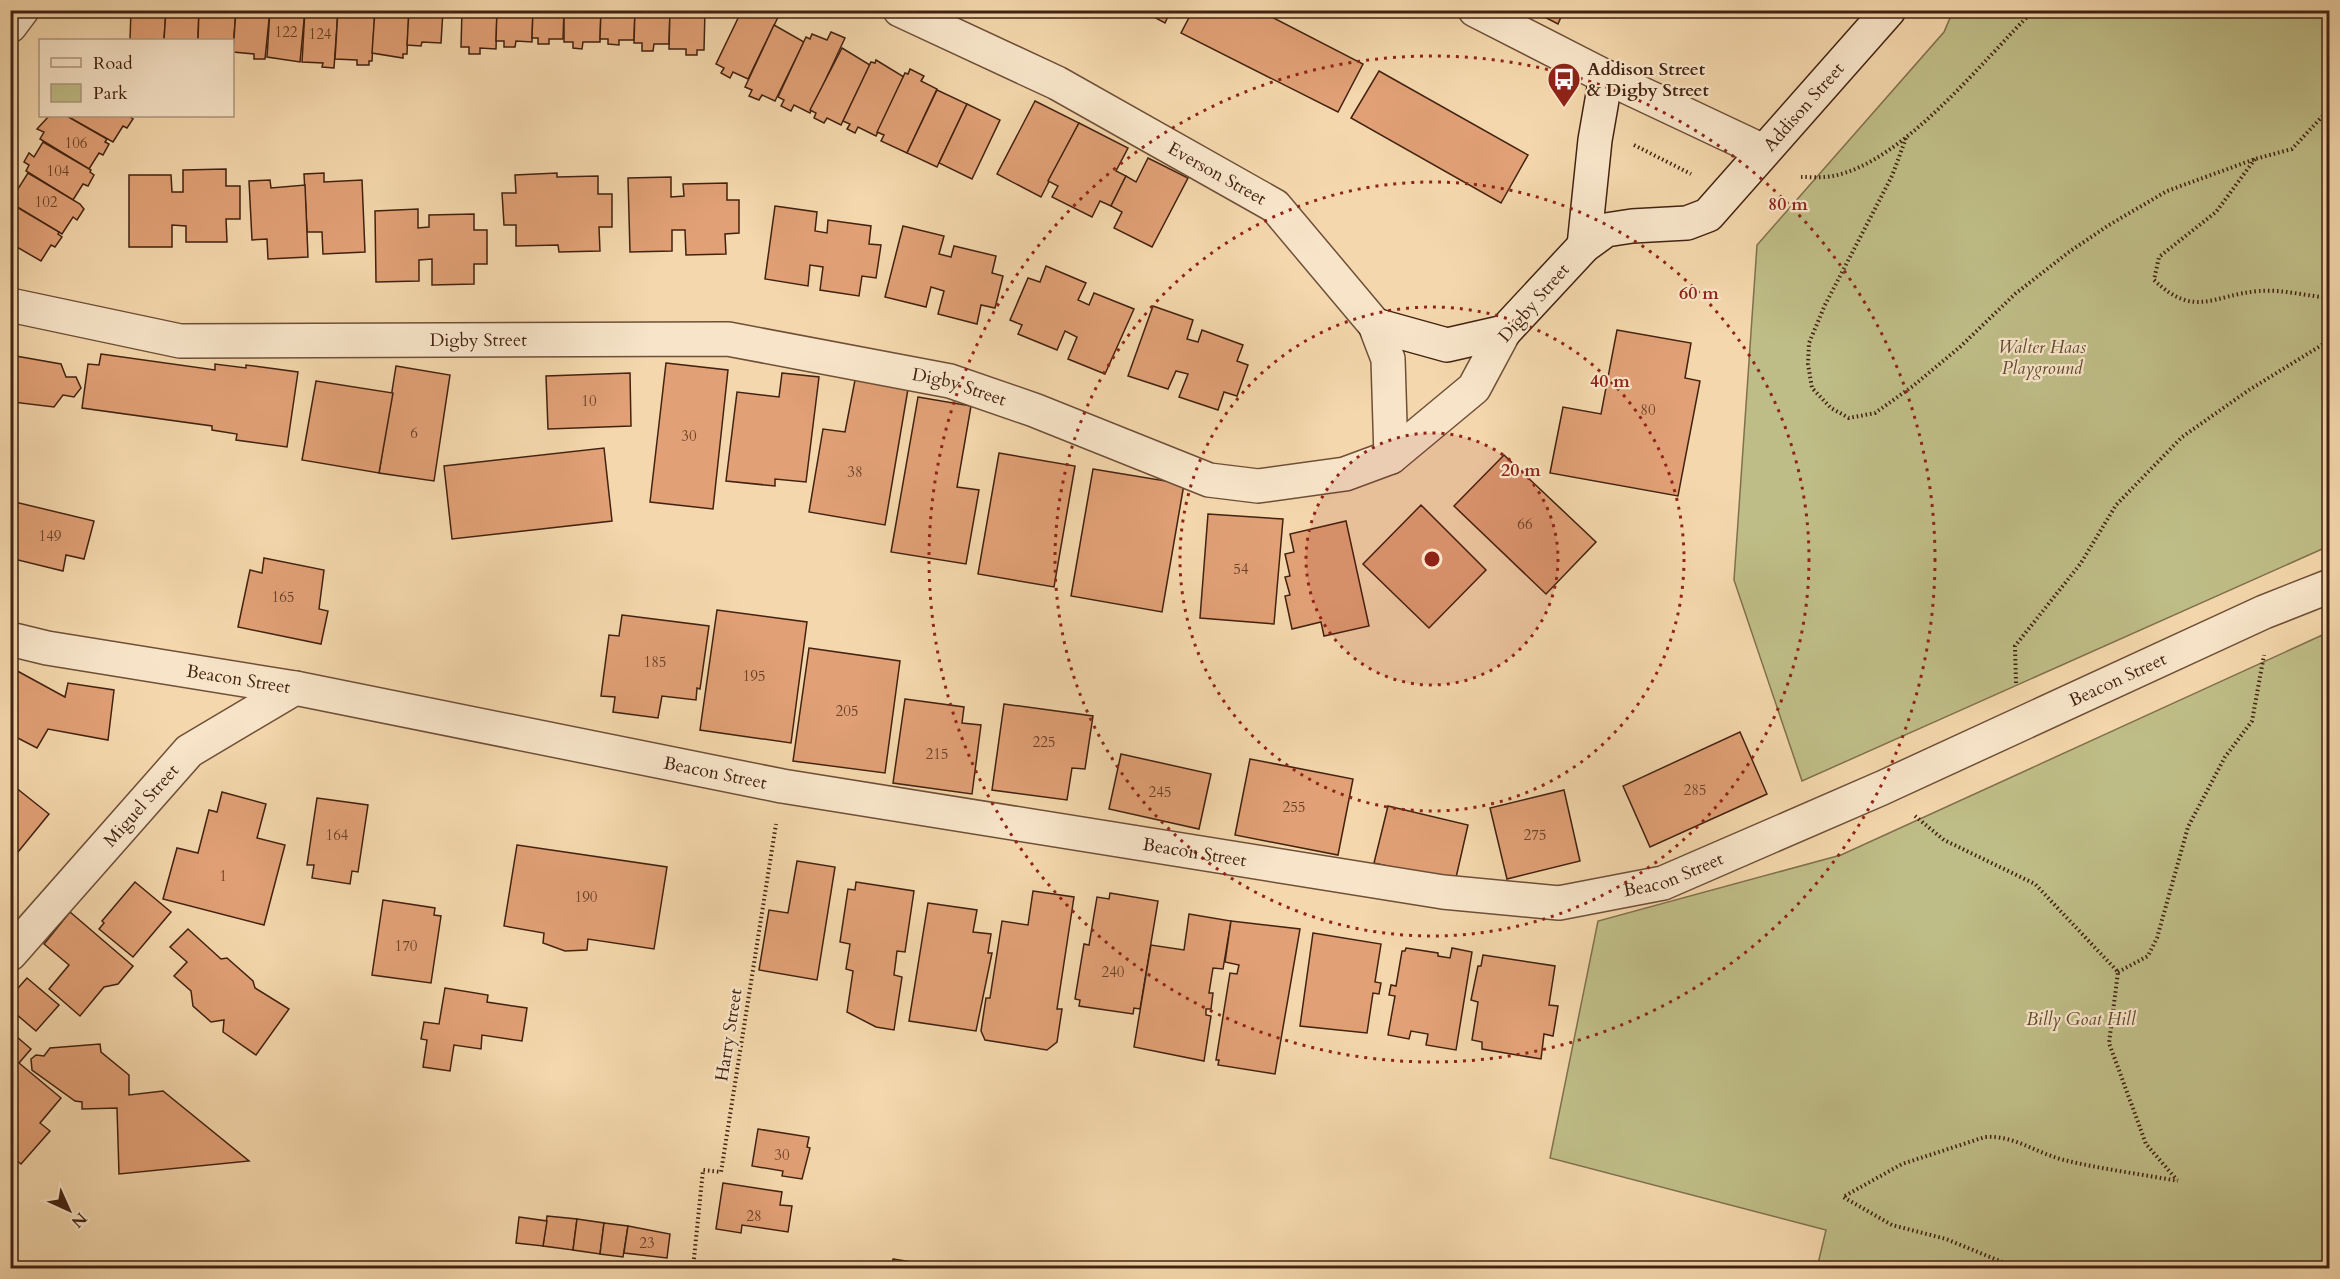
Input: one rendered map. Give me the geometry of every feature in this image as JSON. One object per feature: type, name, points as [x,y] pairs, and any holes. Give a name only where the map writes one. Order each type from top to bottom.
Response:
[{"type":"street","points":[[10,26],[22,10]]},
{"type":"street","name":"Everson Street","points":[[900,10],[1057,84],[1275,206],[1375,325],[1388,359],[1391,457]]},
{"type":"street","name":"Addison Street","points":[[1475,10],[1606,77],[1763,151],[1889,10]]},
{"type":"street","points":[[1584,246],[1595,140],[1606,77]]},
{"type":"street","name":"Digby Street","points":[[10,305],[180,341],[728,339],[950,381],[1034,410],[1209,480],[1258,486],[1345,474],[1391,457],[1474,388],[1504,332],[1584,246],[1606,230],[1632,226],[1687,224],[1708,215],[1763,151]]},
{"type":"street","points":[[1375,325],[1447,345],[1504,332]]},
{"type":"street","name":"Beacon Street","points":[[10,639],[47,648],[295,688],[782,786],[1443,892],[1559,903],[1663,883],[1882,788],[2264,612],[2330,586]]},
{"type":"street","name":"Miguel Street","points":[[10,954],[189,751],[295,688]]},
{"type":"path","points":[[1801,177],[1834,176],[1871,161],[1906,138],[2034,10]]},
{"type":"path","points":[[1906,138],[1892,176],[1825,305],[1809,343],[1808,364],[1812,388],[1831,408],[1848,418],[1875,413],[1913,386],[1960,347],[2015,294],[2069,252],[2109,225],[2167,191],[2255,159],[2292,149],[2330,108]]},
{"type":"path","points":[[1630,143],[1697,177]]},
{"type":"path","points":[[2255,159],[2216,212],[2159,257],[2154,280],[2169,294],[2194,304],[2260,291],[2330,298]]},
{"type":"path","points":[[2017,726],[2015,646],[2081,563],[2116,505],[2182,437],[2249,390],[2330,340]]},
{"type":"path","points":[[2118,972],[2148,956],[2157,938],[2188,827],[2225,757],[2252,721],[2264,663],[2264,612]]},
{"type":"path","name":"Harry Street","points":[[693,1269],[703,1170],[721,1172],[782,786]]},
{"type":"path","points":[[1882,788],[1944,840],[2035,884],[2118,972]]},
{"type":"path","points":[[2006,1269],[2007,1264],[1946,1239],[1892,1225],[1843,1197],[1902,1164],[1985,1137],[1996,1136],[2018,1141],[2063,1160],[2178,1181],[2146,1144],[2109,1043],[2118,972]]},
{"type":"green space","name":"Walter Haas Playground","points":[[1953,11],[2329,11],[2329,546],[1802,781],[1734,580],[1757,245],[1944,32]]},
{"type":"green space","name":"Billy Goat Hill","points":[[2329,632],[2329,1268],[1817,1268],[1826,1230],[1550,1158],[1598,921],[1841,855]]},
{"type":"building","points":[[131,10],[166,10],[164,39],[130,39]]},
{"type":"building","points":[[166,10],[199,10],[198,39],[164,39]]},
{"type":"building","points":[[199,10],[236,10],[234,39],[198,39]]},
{"type":"building","points":[[236,10],[270,10],[265,59],[254,59],[254,54],[234,52]]},
{"type":"building","points":[[270,10],[305,10],[300,62],[267,57]]},
{"type":"building","points":[[305,10],[338,10],[334,68],[322,67],[323,63],[302,62]]},
{"type":"building","points":[[338,10],[375,10],[372,61],[369,61],[369,65],[357,65],[357,60],[335,59]]},
{"type":"building","points":[[375,10],[409,10],[407,54],[403,54],[403,58],[372,53]]},
{"type":"building","points":[[409,10],[443,10],[441,43],[422,42],[421,46],[407,45]]},
{"type":"building","points":[[462,10],[497,10],[496,49],[480,48],[480,54],[469,54],[469,47],[461,47]]},
{"type":"building","points":[[497,10],[533,10],[532,42],[516,41],[515,47],[504,47],[504,41],[496,41]]},
{"type":"building","points":[[533,10],[564,10],[563,39],[549,39],[549,44],[538,44],[538,38],[532,38]]},
{"type":"building","points":[[564,10],[601,10],[600,42],[583,42],[582,49],[573,48],[573,42],[564,42]]},
{"type":"building","points":[[601,10],[635,10],[634,40],[619,40],[619,45],[608,44],[608,39],[600,39]]},
{"type":"building","points":[[635,10],[670,10],[669,44],[654,44],[653,51],[642,51],[642,43],[634,43]]},
{"type":"building","points":[[670,10],[705,10],[704,50],[697,50],[697,55],[686,55],[686,49],[669,49]]},
{"type":"building","points":[[742,10],[763,10],[762,13],[771,17],[774,10],[781,11],[748,79],[733,72],[730,78],[721,73],[724,68],[716,64]]},
{"type":"building","points":[[1141,10],[1171,10],[1165,23]]},
{"type":"building","points":[[1193,10],[1258,10],[1363,64],[1338,112],[1181,33]]},
{"type":"building","points":[[1531,10],[1564,10],[1558,24]]},
{"type":"building","points":[[774,25],[804,42],[775,101],[762,95],[759,100],[749,96],[752,90],[745,87]]},
{"type":"building","points":[[831,32],[845,38],[810,113],[794,105],[791,111],[781,106],[784,100],[778,97],[806,37],[810,39],[812,34],[827,40]]},
{"type":"building","points":[[842,48],[870,65],[841,125],[827,118],[824,123],[814,118],[816,113],[810,110]]},
{"type":"building","points":[[876,60],[904,77],[876,136],[858,127],[855,133],[847,129],[850,124],[843,121],[871,62],[875,63]]},
{"type":"building","points":[[910,69],[924,76],[921,81],[937,89],[907,153],[881,141],[884,135],[877,132],[905,73],[908,74]]},
{"type":"building","points":[[1379,71],[1528,155],[1501,203],[1351,118]]},
{"type":"building","points":[[937,90],[967,104],[937,167],[907,153]]},
{"type":"building","points":[[1035,101],[1079,123],[1041,197],[997,174]]},
{"type":"building","points":[[967,104],[1000,120],[972,179],[939,163]]},
{"type":"building","points":[[48,117],[69,117],[107,139],[105,142],[109,144],[103,155],[99,153],[89,169],[40,139],[44,132],[37,129]]},
{"type":"building","points":[[69,117],[130,117],[133,119],[127,128],[123,126],[113,142]]},
{"type":"building","points":[[1079,123],[1128,148],[1116,171],[1126,176],[1111,206],[1100,201],[1092,217],[1052,197],[1058,186],[1048,181]]},
{"type":"building","points":[[43,142],[91,170],[90,172],[94,175],[88,186],[83,184],[73,200],[26,171],[29,165],[24,162],[29,153],[34,157]]},
{"type":"building","points":[[1148,158],[1188,178],[1152,247],[1114,228],[1122,212],[1111,206],[1126,176],[1136,182]]},
{"type":"building","points":[[226,169],[226,186],[240,186],[240,219],[226,219],[227,242],[186,242],[186,226],[172,225],[172,247],[129,247],[129,175],[171,175],[172,192],[183,192],[183,170]]},
{"type":"building","points":[[28,173],[80,204],[84,209],[77,220],[73,217],[62,234],[14,205],[18,198],[14,195]]},
{"type":"building","points":[[324,173],[324,182],[362,180],[365,252],[323,254],[322,232],[307,232],[304,174]]},
{"type":"building","points":[[557,173],[557,177],[598,176],[598,194],[612,194],[612,227],[599,227],[600,251],[559,252],[558,245],[516,246],[516,225],[504,225],[502,193],[516,193],[515,175]]},
{"type":"building","points":[[671,177],[671,197],[684,196],[683,184],[727,183],[727,200],[739,200],[739,233],[725,234],[726,254],[686,255],[685,230],[672,230],[672,251],[630,252],[628,178]]},
{"type":"building","points":[[270,180],[271,188],[305,185],[308,257],[268,259],[267,239],[252,240],[249,181]]},
{"type":"building","points":[[10,203],[59,232],[58,234],[62,237],[55,247],[51,245],[41,261],[10,243]]},
{"type":"building","points":[[775,206],[817,212],[815,231],[827,233],[828,220],[871,226],[869,244],[881,245],[876,278],[862,276],[859,296],[820,290],[823,267],[810,265],[808,286],[765,279]]},
{"type":"building","points":[[418,209],[418,228],[429,227],[429,215],[474,214],[474,230],[487,230],[487,264],[474,264],[474,284],[432,285],[432,259],[419,260],[419,281],[376,282],[375,211]]},
{"type":"building","points":[[903,226],[944,236],[939,254],[951,257],[954,246],[996,256],[992,273],[1003,276],[995,308],[981,305],[977,324],[938,314],[944,291],[931,287],[926,307],[885,297]]},
{"type":"building","points":[[1046,266],[1086,283],[1078,300],[1089,305],[1094,293],[1134,309],[1105,374],[1068,359],[1077,337],[1065,331],[1057,350],[1018,334],[1022,325],[1010,320],[1028,278],[1040,282]]},
{"type":"building","points":[[1153,306],[1193,320],[1187,339],[1198,342],[1202,330],[1243,345],[1237,361],[1248,365],[1237,396],[1224,392],[1218,410],[1179,397],[1188,374],[1176,371],[1168,389],[1128,376]]},
{"type":"building","points":[[1617,330],[1691,343],[1685,378],[1700,381],[1678,496],[1550,473],[1563,407],[1601,414]]},
{"type":"building","points":[[101,354],[215,370],[215,364],[246,368],[246,365],[298,372],[287,447],[236,440],[237,434],[212,430],[212,426],[82,408],[88,364],[99,365]]},
{"type":"building","points":[[10,355],[61,364],[66,377],[76,377],[81,388],[74,397],[63,395],[54,407],[13,402],[10,412]]},
{"type":"building","points":[[666,363],[728,370],[713,509],[650,502]]},
{"type":"building","points":[[396,366],[450,375],[434,481],[379,473]]},
{"type":"building","points":[[630,373],[631,426],[548,429],[546,376]]},
{"type":"building","points":[[782,373],[819,377],[806,482],[775,479],[775,486],[726,481],[737,392],[779,397]]},
{"type":"building","points":[[855,380],[908,389],[885,525],[809,512],[823,429],[845,432]]},
{"type":"building","points":[[316,381],[393,393],[379,473],[302,460]]},
{"type":"building","points":[[918,397],[971,406],[957,487],[979,490],[966,564],[891,552]]},
{"type":"building","points":[[604,448],[612,521],[452,539],[444,466]]},
{"type":"building","points":[[999,453],[1075,466],[1054,587],[978,574]]},
{"type":"building","points":[[1504,455],[1596,542],[1546,594],[1454,506]]},
{"type":"building","points":[[1093,469],[1184,484],[1162,612],[1071,596]]},
{"type":"building","points":[[15,502],[94,521],[84,559],[66,555],[63,571],[14,559],[16,552],[10,551],[10,520]]},
{"type":"building","points":[[1421,505],[1486,570],[1429,628],[1363,564]]},
{"type":"building","points":[[1208,514],[1283,519],[1274,624],[1200,618]]},
{"type":"building","points":[[1346,521],[1369,626],[1324,636],[1321,622],[1292,629],[1285,596],[1290,595],[1285,577],[1290,576],[1285,554],[1294,552],[1290,534]]},
{"type":"building","points":[[264,558],[324,570],[319,609],[328,611],[321,644],[238,627],[250,570],[262,573]]},
{"type":"building","points":[[717,610],[807,622],[791,743],[700,730]]},
{"type":"building","points":[[622,615],[709,626],[700,689],[697,688],[696,700],[662,696],[658,718],[613,712],[615,697],[601,696],[609,635],[619,636]]},
{"type":"building","points":[[809,648],[900,661],[885,773],[793,761]]},
{"type":"building","points":[[10,667],[65,697],[68,683],[114,690],[108,740],[48,729],[37,748],[10,734]]},
{"type":"building","points":[[905,699],[964,707],[962,723],[981,725],[972,794],[893,783]]},
{"type":"building","points":[[1004,704],[1093,716],[1085,769],[1072,768],[1067,800],[992,790]]},
{"type":"building","points":[[1740,732],[1767,794],[1650,847],[1623,786]]},
{"type":"building","points":[[1121,754],[1211,774],[1199,829],[1109,809]]},
{"type":"building","points":[[1250,759],[1353,779],[1338,855],[1235,835]]},
{"type":"building","points":[[10,783],[49,814],[18,852],[10,846]]},
{"type":"building","points":[[1564,790],[1580,861],[1507,879],[1490,808]]},
{"type":"building","points":[[222,792],[266,804],[257,838],[285,845],[264,925],[163,899],[177,848],[198,853],[209,810],[217,812]]},
{"type":"building","points":[[317,798],[368,805],[358,872],[352,871],[350,884],[312,878],[314,865],[307,865]]},
{"type":"building","points":[[1388,806],[1468,825],[1455,882],[1374,863]]},
{"type":"building","points":[[517,845],[667,867],[654,949],[588,939],[587,950],[565,951],[543,943],[544,933],[504,926]]},
{"type":"building","points":[[797,861],[835,867],[817,980],[759,970],[769,910],[788,913]]},
{"type":"building","points":[[135,882],[171,912],[133,957],[99,929],[104,923],[102,921]]},
{"type":"building","points":[[856,882],[914,891],[905,952],[897,951],[894,975],[902,977],[894,1030],[876,1027],[847,1012],[853,971],[846,969],[850,944],[840,942],[848,889],[855,890]]},
{"type":"building","points":[[1033,891],[1074,897],[1057,1009],[1062,1009],[1057,1042],[1047,1050],[985,1040],[981,1031],[986,998],[990,998],[1002,921],[1028,925]]},
{"type":"building","points":[[1110,893],[1158,901],[1140,1009],[1134,1008],[1133,1014],[1079,1006],[1080,1000],[1075,999],[1084,944],[1089,945],[1097,897],[1109,899]]},
{"type":"building","points":[[383,900],[435,908],[434,915],[441,916],[431,983],[372,975]]},
{"type":"building","points":[[928,903],[977,910],[973,932],[991,934],[988,953],[992,953],[976,1031],[909,1021]]},
{"type":"building","points":[[70,912],[133,966],[118,984],[104,987],[80,1016],[49,989],[69,965],[44,944]]},
{"type":"building","points":[[1189,914],[1231,921],[1223,969],[1213,968],[1209,993],[1213,993],[1211,1009],[1206,1009],[1206,1015],[1211,1016],[1204,1061],[1134,1047],[1151,945],[1184,950]]},
{"type":"building","points":[[1231,921],[1300,929],[1275,1074],[1218,1065],[1219,1060],[1216,1060],[1230,973],[1237,974],[1239,965],[1225,962]]},
{"type":"building","points":[[188,929],[221,959],[227,958],[253,981],[255,988],[289,1009],[256,1055],[223,1032],[224,1020],[211,1022],[193,1006],[191,991],[174,976],[187,962],[170,947]]},
{"type":"building","points":[[1313,933],[1381,944],[1375,982],[1381,983],[1379,994],[1373,993],[1367,1033],[1300,1026]]},
{"type":"building","points":[[1406,948],[1438,953],[1438,956],[1450,958],[1452,948],[1472,952],[1456,1050],[1426,1045],[1428,1034],[1411,1031],[1409,1039],[1388,1035],[1395,996],[1389,995],[1391,985],[1396,986],[1402,951]]},
{"type":"building","points":[[1483,955],[1555,966],[1549,1005],[1558,1006],[1553,1036],[1544,1034],[1541,1059],[1482,1049],[1482,1042],[1472,1040],[1478,1002],[1471,1000],[1478,966],[1481,966]]},
{"type":"building","points":[[27,978],[59,1005],[36,1031],[10,1009],[10,997]]},
{"type":"building","points":[[445,988],[488,995],[487,1002],[527,1008],[522,1041],[482,1035],[481,1049],[454,1045],[450,1071],[423,1067],[427,1040],[421,1039],[424,1022],[439,1024]]},
{"type":"building","points":[[10,1031],[31,1049],[19,1063],[61,1098],[40,1123],[50,1131],[21,1164],[10,1155]]},
{"type":"building","points":[[100,1044],[101,1052],[129,1075],[129,1095],[163,1091],[249,1161],[119,1174],[117,1108],[82,1109],[82,1102],[75,1101],[32,1070],[31,1059],[36,1055],[44,1056],[50,1048]]},
{"type":"building","points":[[758,1129],[809,1137],[807,1147],[810,1148],[802,1179],[782,1176],[783,1171],[752,1166]]},
{"type":"building","points":[[723,1183],[782,1192],[780,1205],[792,1206],[788,1232],[742,1225],[741,1233],[716,1229]]},
{"type":"building","points":[[547,1216],[577,1219],[573,1250],[543,1246]]},
{"type":"building","points":[[519,1217],[547,1221],[543,1246],[516,1243]]},
{"type":"building","points":[[577,1219],[604,1223],[600,1254],[573,1250]]},
{"type":"building","points":[[604,1223],[628,1226],[623,1257],[600,1254]]},
{"type":"building","points":[[628,1226],[670,1234],[667,1258],[624,1253]]},
{"type":"building","points":[[893,1259],[925,1264],[924,1268],[892,1268]]},
{"type":"place","name":"Addison Street & Digby Street","points":[[1564,108]]}]
